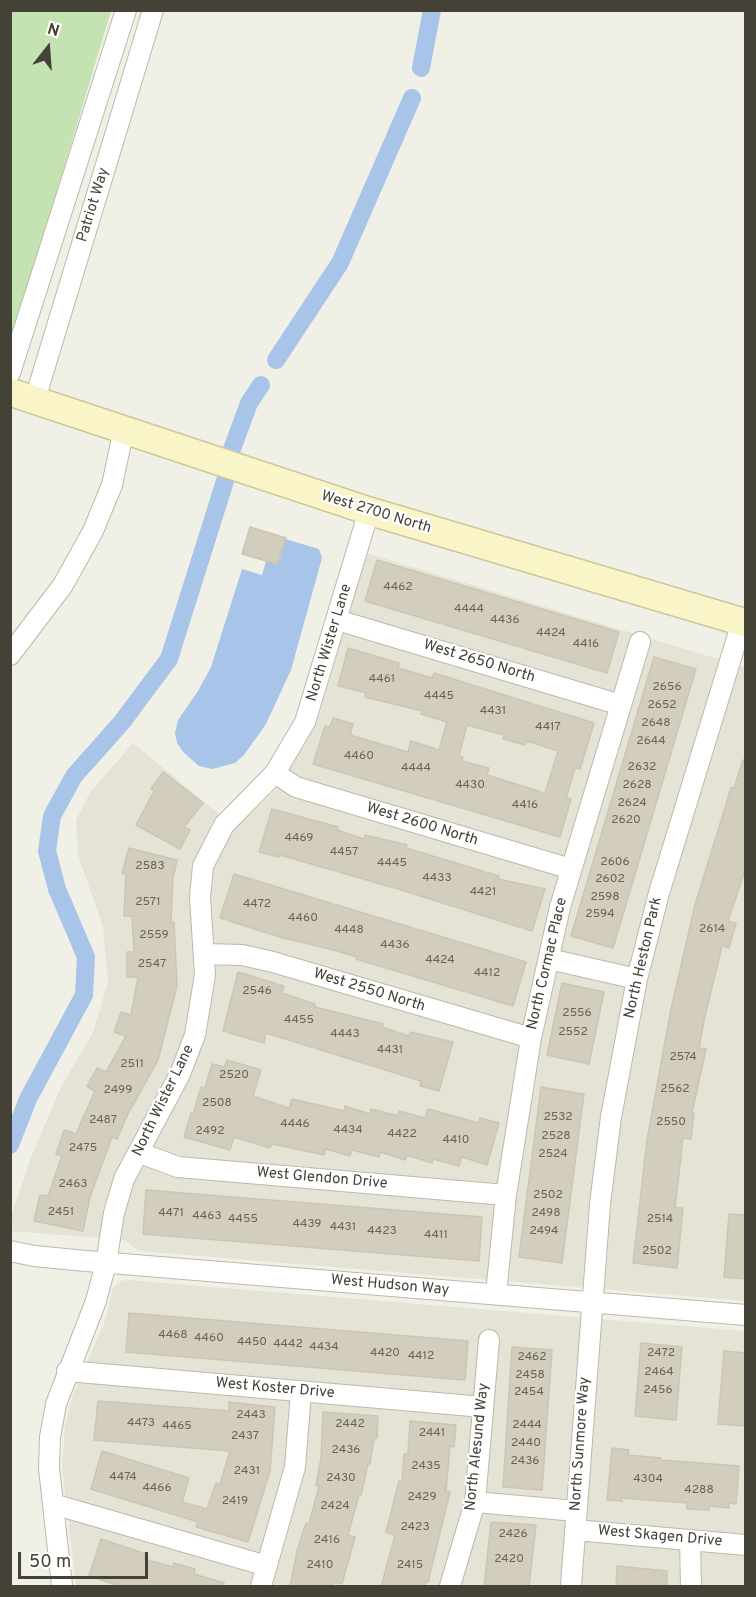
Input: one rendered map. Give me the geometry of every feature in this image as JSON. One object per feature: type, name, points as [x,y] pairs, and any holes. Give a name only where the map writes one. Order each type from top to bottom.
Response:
[{"type":"street","name":"Patriot Way","points":[[10,373],[126,10]]},
{"type":"street","name":"Patriot Way","points":[[23,396],[153,10]]},
{"type":"street","name":"West 2700 North","points":[[23,396],[369,511],[744,623]]},
{"type":"street","points":[[10,655],[63,585],[93,531],[112,485],[124,429]]},
{"type":"street","name":"North Wister Lane","points":[[62,1587],[49,1468],[50,1437],[56,1404],[96,1301],[106,1263],[118,1196],[189,1055],[201,1012],[205,954],[200,897],[203,866],[224,825],[275,773],[305,722],[369,511]]},
{"type":"street","name":"West 2650 North","points":[[337,620],[621,705]]},
{"type":"street","name":"North Heston Park","points":[[592,1302],[600,1204],[611,1117],[638,979],[659,893],[744,623]]},
{"type":"street","name":"North Cormac Place","points":[[496,1294],[506,1195],[531,1038],[571,869],[640,642]]},
{"type":"street","name":"West 2600 North","points":[[275,773],[296,787],[571,869]]},
{"type":"street","name":"West 2550 North","points":[[205,954],[243,955],[273,962],[531,1038]]},
{"type":"street","points":[[549,959],[638,979]]},
{"type":"street","name":"West Glendon Drive","points":[[140,1154],[178,1167],[506,1195]]},
{"type":"street","name":"West Hudson Way","points":[[10,1251],[33,1257],[746,1315]]},
{"type":"street","name":"West Hudson Way","points":[[10,1260],[33,1257]]},
{"type":"street","name":"North Sunmore Way","points":[[571,1587],[592,1302]]},
{"type":"street","name":"North Alesund Way","points":[[450,1587],[475,1502],[489,1340]]},
{"type":"street","name":"West Koster Drive","points":[[67,1371],[483,1407]]},
{"type":"street","points":[[261,1587],[295,1467],[301,1392]]},
{"type":"street","name":"West Skagen Drive","points":[[475,1502],[690,1540],[746,1545]]},
{"type":"street","points":[[53,1504],[267,1566]]},
{"type":"street","points":[[690,1540],[691,1587]]},
{"type":"shaded area","points":[[366,553],[745,667],[745,1301],[139,1251],[125,1240],[11,1231],[11,1217],[30,1160],[60,1089],[93,1032],[108,982],[103,927],[78,855],[76,820],[91,791],[133,743],[236,828],[274,792],[308,739],[320,712]]},
{"type":"shaded area","points":[[120,1281],[745,1331],[745,1586],[76,1586],[62,1468],[65,1425],[74,1392],[104,1324],[113,1288]]},
{"type":"green space","points":[[11,11],[111,11],[11,345]]},
{"type":"water","points":[[285,539],[319,549],[322,558],[291,670],[266,724],[244,755],[235,763],[212,769],[199,766],[184,753],[177,743],[175,733],[178,720],[211,667],[242,569],[262,575],[266,561],[278,564]]},
{"type":"building","points":[[250,527],[286,538],[277,564],[242,554]]},
{"type":"building","points":[[377,560],[619,632],[607,673],[365,601]]},
{"type":"building","points":[[348,648],[399,663],[398,668],[432,678],[434,673],[594,723],[580,769],[575,768],[566,798],[571,799],[560,837],[313,764],[325,726],[330,727],[333,718],[353,724],[350,735],[408,752],[411,741],[439,750],[447,722],[421,714],[422,711],[365,697],[366,693],[338,686]],"holes":[[[467,725],[504,735],[503,739],[525,745],[527,741],[558,751],[545,793],[487,775],[489,768],[462,761],[463,757],[459,756]]]},
{"type":"building","points":[[654,657],[696,669],[613,948],[571,936]]},
{"type":"building","points":[[743,760],[746,761],[746,868],[728,921],[736,923],[729,948],[722,946],[705,1016],[699,1048],[706,1049],[692,1113],[694,1113],[691,1139],[683,1138],[675,1208],[683,1208],[677,1268],[633,1263],[647,1140],[671,1009],[695,905],[731,788],[734,788]]},
{"type":"building","points":[[163,772],[203,803],[184,827],[190,830],[180,849],[136,825],[154,791],[151,789]]},
{"type":"building","points":[[272,809],[338,827],[337,830],[364,839],[365,835],[407,845],[406,848],[499,876],[498,879],[545,889],[532,931],[398,889],[280,855],[279,857],[259,852]]},
{"type":"building","points":[[129,848],[177,860],[173,878],[171,922],[174,922],[177,986],[158,1060],[117,1139],[112,1137],[90,1197],[83,1231],[34,1221],[40,1195],[48,1196],[62,1156],[56,1154],[64,1130],[76,1134],[95,1091],[87,1086],[97,1068],[106,1072],[126,1036],[114,1032],[121,1012],[131,1015],[138,977],[127,977],[127,952],[134,952],[132,916],[124,916],[126,874],[122,873]]},
{"type":"building","points":[[234,874],[526,962],[513,1006],[356,959],[357,957],[283,938],[220,918]]},
{"type":"building","points":[[238,972],[284,986],[282,993],[315,1004],[315,1007],[383,1024],[382,1027],[409,1036],[410,1032],[453,1042],[439,1091],[420,1086],[421,1081],[266,1033],[264,1043],[223,1031]]},
{"type":"building","points":[[562,983],[604,992],[589,1064],[547,1055]]},
{"type":"building","points":[[227,1060],[261,1070],[253,1096],[289,1108],[292,1099],[344,1111],[345,1106],[370,1114],[371,1109],[398,1116],[399,1111],[425,1118],[428,1109],[479,1123],[480,1118],[499,1123],[487,1165],[462,1157],[459,1166],[433,1159],[432,1163],[407,1155],[405,1160],[380,1152],[379,1157],[352,1150],[350,1156],[326,1149],[324,1155],[272,1144],[270,1148],[234,1137],[230,1150],[184,1137],[201,1087],[205,1088],[212,1064],[224,1067]]},
{"type":"building","points":[[541,1087],[584,1094],[562,1263],[519,1257]]},
{"type":"building","points":[[146,1190],[482,1217],[479,1261],[143,1234]]},
{"type":"building","points":[[729,1214],[746,1215],[746,1279],[724,1277]]},
{"type":"building","points":[[129,1313],[468,1341],[465,1380],[126,1352]]},
{"type":"building","points":[[641,1343],[682,1347],[676,1420],[635,1416]]},
{"type":"building","points":[[512,1347],[552,1350],[542,1490],[503,1487]]},
{"type":"building","points":[[724,1351],[746,1353],[746,1426],[718,1424]]},
{"type":"building","points":[[98,1401],[229,1411],[229,1402],[275,1407],[270,1471],[248,1542],[196,1527],[198,1522],[91,1489],[102,1451],[189,1478],[182,1502],[207,1509],[216,1483],[220,1484],[230,1451],[94,1440]]},
{"type":"building","points":[[323,1412],[378,1416],[377,1438],[374,1438],[370,1464],[368,1464],[348,1535],[355,1537],[342,1584],[334,1582],[332,1587],[290,1587],[297,1551],[306,1523],[309,1524],[319,1486],[316,1486],[321,1458]]},
{"type":"building","points":[[410,1421],[456,1425],[454,1447],[450,1446],[446,1491],[450,1492],[428,1582],[426,1581],[424,1587],[381,1587],[395,1535],[386,1532],[399,1481],[402,1482],[404,1454],[408,1454]]},
{"type":"building","points":[[612,1448],[629,1450],[628,1455],[661,1458],[661,1460],[739,1466],[736,1504],[729,1503],[729,1508],[709,1506],[709,1510],[687,1509],[687,1503],[622,1498],[622,1501],[607,1500]]},
{"type":"building","points":[[491,1522],[536,1525],[529,1587],[484,1587]]},
{"type":"building","points":[[101,1539],[146,1554],[144,1559],[173,1567],[174,1563],[195,1569],[194,1574],[224,1583],[224,1587],[113,1587],[114,1584],[89,1576]]},
{"type":"building","points":[[617,1566],[667,1571],[667,1587],[616,1587]]},
{"type":"waterway","points":[[421,68],[432,10]]},
{"type":"waterway","points":[[276,360],[340,263],[412,98]]},
{"type":"waterway","points":[[232,449],[249,403],[261,385]]},
{"type":"waterway","points":[[10,1145],[28,1099],[84,995],[86,957],[57,889],[47,851],[52,816],[74,776],[122,722],[169,659],[225,481]]}]
